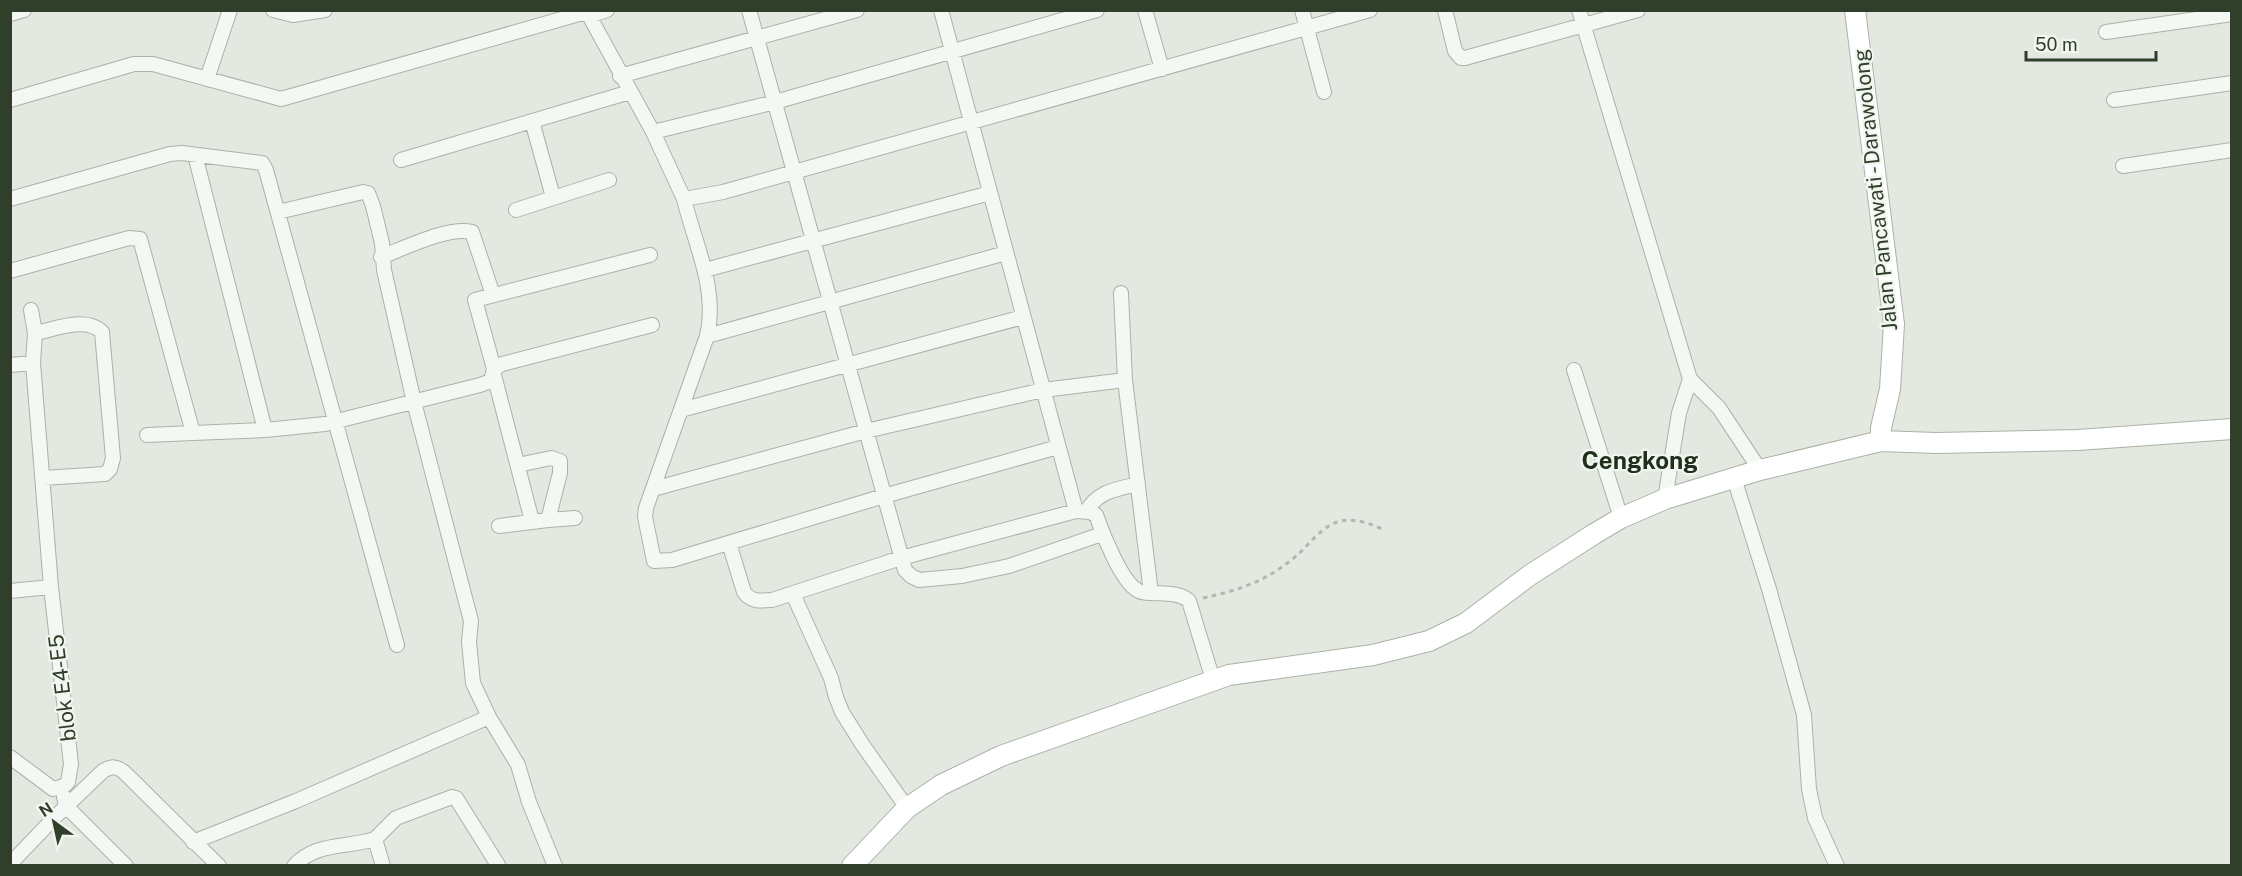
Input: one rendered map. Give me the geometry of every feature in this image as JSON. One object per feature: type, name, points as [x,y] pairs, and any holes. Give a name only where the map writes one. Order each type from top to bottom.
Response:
[{"type":"street","points":[[10,14],[24,10]]},
{"type":"street","points":[[207,80],[230,10]]},
{"type":"street","points":[[273,10],[293,15],[325,11]]},
{"type":"street","points":[[10,100],[134,64],[153,64],[281,99],[587,13],[607,10]]},
{"type":"street","points":[[749,10],[905,570],[920,580],[962,576],[1009,566],[1102,534]]},
{"type":"street","points":[[620,76],[857,10]]},
{"type":"street","points":[[941,10],[1058,447],[1081,511]]},
{"type":"street","points":[[653,132],[775,102],[1097,10]]},
{"type":"street","points":[[1145,10],[1162,69]]},
{"type":"street","points":[[1302,10],[1324,92]]},
{"type":"street","points":[[684,199],[723,192],[1370,10]]},
{"type":"street","points":[[1445,10],[1455,51],[1461,58],[1581,17],[1638,10]]},
{"type":"street","name":"Jalan Pancawati - Darawolong","points":[[1855,10],[1894,324],[1890,389],[1881,428],[1881,441]]},
{"type":"street","points":[[587,13],[653,132],[684,199],[705,270],[711,305],[707,336],[645,517],[654,561],[672,560],[884,496],[1058,447]]},
{"type":"street","points":[[2106,32],[2232,14]]},
{"type":"street","points":[[1581,17],[1690,379],[1719,408],[1760,470]]},
{"type":"street","points":[[2114,100],[2232,83]]},
{"type":"street","points":[[401,160],[630,92]]},
{"type":"street","points":[[532,121],[554,197]]},
{"type":"street","points":[[2123,166],[2232,150]]},
{"type":"street","points":[[10,199],[170,154],[182,153],[262,163],[266,170],[337,421],[397,645]]},
{"type":"street","points":[[195,155],[265,430]]},
{"type":"street","points":[[516,210],[609,180]]},
{"type":"street","points":[[278,212],[363,192],[368,193],[382,243],[381,256],[414,402],[471,621],[469,642],[473,683],[489,717],[518,765],[529,802],[555,866]]},
{"type":"street","points":[[705,270],[990,193]]},
{"type":"street","points":[[381,256],[446,233],[472,232],[493,295]]},
{"type":"street","points":[[10,271],[129,238],[140,239],[193,433]]},
{"type":"street","points":[[707,336],[1006,254]]},
{"type":"street","points":[[532,521],[475,300],[650,255]]},
{"type":"street","points":[[1120,293],[1125,380],[1151,593]]},
{"type":"street","name":"blok E4-E5","points":[[31,310],[35,333],[33,363],[51,587],[71,764],[68,782],[64,786],[66,806]]},
{"type":"street","points":[[681,410],[1023,317]]},
{"type":"street","points":[[35,333],[86,323],[96,326],[102,332],[113,458],[110,469],[105,474],[43,478]]},
{"type":"street","points":[[147,435],[265,430],[325,424],[480,385],[491,381],[494,372],[502,364],[652,325]]},
{"type":"street","points":[[10,365],[33,363]]},
{"type":"street","points":[[1574,370],[1621,518]]},
{"type":"street","points":[[1665,499],[1679,413],[1690,379]]},
{"type":"street","points":[[653,489],[866,431],[1043,390],[1125,380]]},
{"type":"street","points":[[854,865],[907,808],[941,785],[1000,756],[1213,680],[1241,673],[1373,655],[1428,641],[1466,623],[1530,575],[1621,518],[1665,499],[1760,470],[1881,441],[1936,443],[2078,440],[2232,429]]},
{"type":"street","points":[[518,465],[551,458],[560,461],[560,472],[548,520]]},
{"type":"street","points":[[1734,478],[1776,609],[1801,704],[1809,789],[1815,818],[1837,866]]},
{"type":"street","points":[[729,543],[744,592],[749,598],[755,600],[772,600],[901,558],[1081,511],[1098,496],[1138,484]]},
{"type":"street","points":[[1081,511],[1096,515],[1102,534],[1130,585],[1143,592],[1176,594],[1190,601],[1213,680]]},
{"type":"street","points":[[499,526],[575,518]]},
{"type":"street","points":[[10,591],[51,587]]},
{"type":"street","points":[[793,594],[831,678],[842,712],[907,808]]},
{"type":"street","points":[[193,842],[296,801],[489,717]]},
{"type":"street","points":[[10,757],[53,789],[64,786]]},
{"type":"street","points":[[12,863],[103,771],[117,767],[219,866]]},
{"type":"street","points":[[294,866],[309,854],[328,846],[362,843],[375,839],[396,819],[452,797],[456,798],[498,865]]},
{"type":"street","points":[[66,806],[126,866]]},
{"type":"street","points":[[375,839],[383,866]]},
{"type":"path","points":[[1190,601],[1237,591],[1261,580],[1295,557],[1318,535],[1338,522],[1365,522],[1382,529]]},
{"type":"district","name":"Cengkong","points":[[1640,460]]}]
